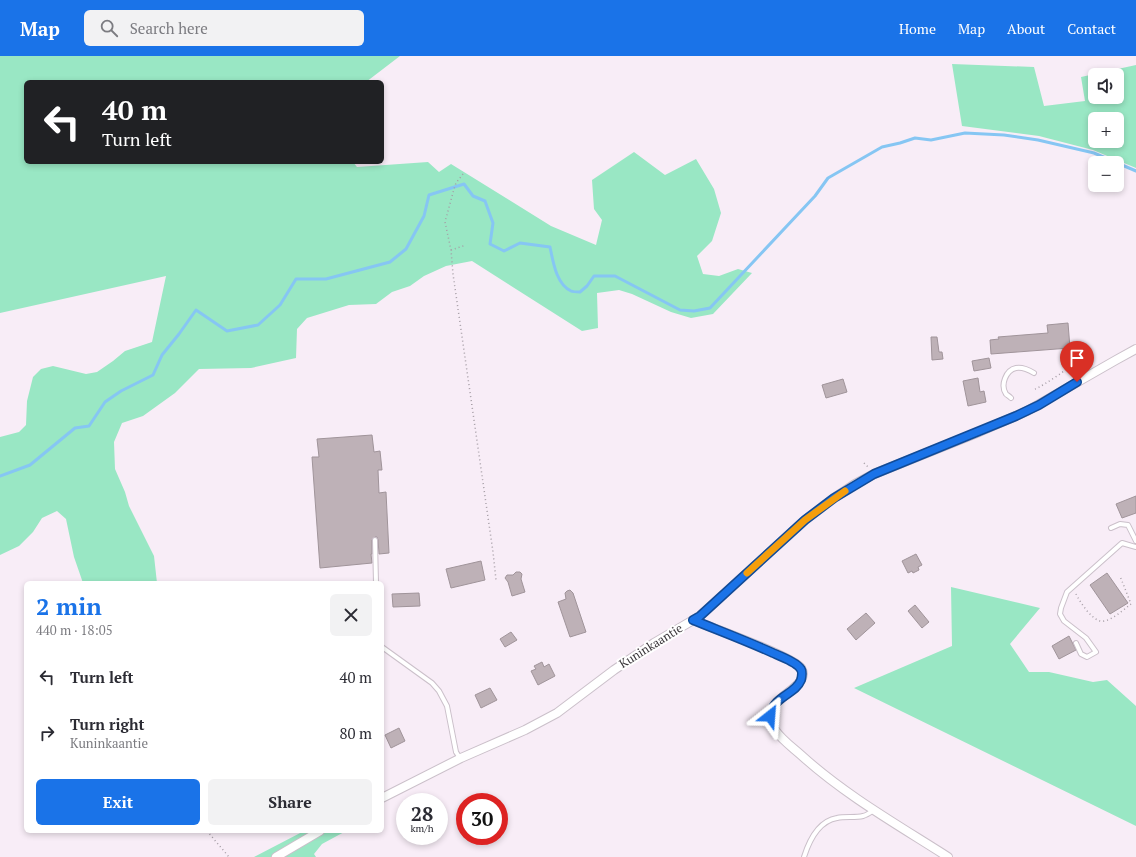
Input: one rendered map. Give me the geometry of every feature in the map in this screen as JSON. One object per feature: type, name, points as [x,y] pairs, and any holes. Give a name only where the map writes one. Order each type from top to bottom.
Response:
[{"type":"street","name":"Kuninkaantie","points":[[384,797],[461,758],[525,730],[557,713],[614,670],[654,643],[700,616],[805,520],[855,484],[874,474],[1016,416],[1039,405],[1136,349]]},
{"type":"street","points":[[693,620],[758,646],[800,667],[802,674],[800,681],[772,708],[770,716],[774,728],[779,735],[810,764],[838,786],[948,857]]},
{"type":"street","points":[[276,857],[317,833]]},
{"type":"lane","points":[[1011,398],[1006,393],[1004,387],[1004,380],[1009,372],[1016,368],[1027,369],[1034,373]]},
{"type":"lane","points":[[1111,528],[1120,524],[1128,525],[1136,541]]},
{"type":"lane","points":[[375,540],[376,581]]},
{"type":"lane","points":[[1076,644],[1081,654],[1087,657],[1096,652],[1086,638],[1064,621],[1060,614],[1063,600],[1072,587],[1122,544],[1136,547]]},
{"type":"lane","points":[[384,648],[432,683],[439,691],[447,706],[456,752],[461,758]]},
{"type":"lane","points":[[804,857],[806,849],[816,832],[826,822],[837,818],[863,816],[874,810]]},
{"type":"path","points":[[463,174],[456,183],[446,222],[496,580]]},
{"type":"path","points":[[451,250],[466,245]]},
{"type":"path","points":[[1035,389],[1043,386],[1076,360],[1078,353],[1077,348],[1072,343]]},
{"type":"path","points":[[1072,587],[1080,602],[1092,616],[1098,621],[1103,622],[1113,618],[1131,604],[1120,576]]},
{"type":"path","points":[[209,833],[229,857]]},
{"type":"green space","points":[[0,56],[400,56],[369,80],[24,80],[24,164],[355,164],[357,167],[428,162],[439,172],[451,164],[551,226],[596,245],[602,220],[594,209],[592,180],[634,152],[665,175],[696,159],[714,189],[721,213],[712,241],[697,256],[703,274],[719,276],[738,269],[752,273],[713,314],[691,318],[671,312],[632,294],[619,290],[597,293],[598,328],[582,331],[472,261],[446,266],[424,276],[410,286],[392,292],[376,304],[349,305],[307,318],[297,329],[296,358],[251,368],[199,369],[175,393],[143,416],[122,423],[114,442],[115,469],[125,492],[129,506],[154,556],[157,581],[82,581],[74,557],[66,519],[57,511],[42,518],[33,532],[19,546],[0,555],[0,437],[19,432],[26,425],[27,401],[33,377],[41,369],[53,366],[86,374],[97,372],[125,351],[152,342],[166,276],[0,313]]},
{"type":"green space","points":[[952,64],[1034,67],[1044,106],[1085,101],[1081,77],[1088,75],[1088,104],[1124,104],[1124,68],[1122,68],[1136,65],[1136,168],[1124,163],[1124,156],[1107,156],[1093,150],[1039,136],[962,126]]},
{"type":"green space","points":[[951,587],[1040,608],[1010,644],[1029,672],[1049,672],[1093,682],[1107,680],[1136,706],[1136,826],[854,688],[952,646]]},
{"type":"green space","points":[[300,833],[342,833],[322,844],[314,854],[316,857],[254,857]]},
{"type":"building","points":[[1068,323],[1070,348],[991,354],[990,340],[999,339],[998,337],[1048,333],[1047,325]]},
{"type":"building","points":[[931,337],[937,337],[939,352],[942,352],[943,359],[932,360]]},
{"type":"building","points":[[989,358],[991,368],[974,371],[972,361]]},
{"type":"building","points":[[978,378],[980,392],[984,391],[986,402],[968,406],[963,381]]},
{"type":"building","points":[[843,379],[847,392],[826,398],[822,385]]},
{"type":"building","points":[[372,435],[374,452],[380,451],[382,470],[378,470],[379,493],[386,492],[389,553],[379,554],[378,540],[377,537],[375,537],[372,540],[372,563],[320,568],[312,457],[319,457],[317,439]]},
{"type":"building","points":[[1136,496],[1136,513],[1122,518],[1116,504]]},
{"type":"building","points":[[916,554],[922,565],[918,567],[919,570],[913,573],[912,571],[908,573],[902,561]]},
{"type":"building","points":[[481,561],[485,580],[451,588],[446,569]]},
{"type":"building","points":[[516,572],[520,572],[522,574],[521,579],[525,592],[512,596],[508,582],[505,578],[507,575],[513,575]]},
{"type":"building","points":[[1107,573],[1128,603],[1110,614],[1090,585]]},
{"type":"building","points":[[570,590],[573,593],[586,632],[570,637],[558,602],[566,599],[565,593]]},
{"type":"building","points":[[419,593],[420,606],[393,607],[392,594]]},
{"type":"building","points":[[915,605],[929,622],[922,628],[908,611]]},
{"type":"building","points":[[866,613],[875,623],[856,640],[847,629]]},
{"type":"building","points":[[511,632],[517,640],[505,647],[500,639]]},
{"type":"building","points":[[1069,636],[1076,650],[1059,659],[1052,646]]},
{"type":"building","points":[[542,662],[544,667],[549,664],[555,676],[538,685],[531,671],[536,669],[534,666]]},
{"type":"building","points":[[490,688],[497,700],[481,708],[475,695]]},
{"type":"building","points":[[399,728],[405,741],[391,748],[385,735]]},
{"type":"waterway","points":[[0,476],[30,465],[75,428],[89,426],[105,402],[121,391],[153,375],[162,355],[196,310],[227,331],[258,325],[280,305],[296,279],[326,279],[390,262],[406,249],[424,216],[429,195],[464,184],[473,196],[485,201],[493,223],[490,244],[504,251],[520,243],[550,247],[556,272],[562,283],[571,291],[580,292],[587,286],[594,276],[615,276],[680,310],[694,311],[710,308],[815,196],[828,178],[882,147],[915,138],[931,140],[965,133],[1004,135],[1038,140],[1094,153],[1136,171]]},
{"type":"slow traffic","points":[[747,573],[805,520],[845,491]]},
{"type":"route","points":[[770,716],[772,708],[800,681],[802,674],[800,667],[758,646],[693,620],[700,616],[805,520],[855,484],[874,474],[1027,411],[1077,382]]}]
